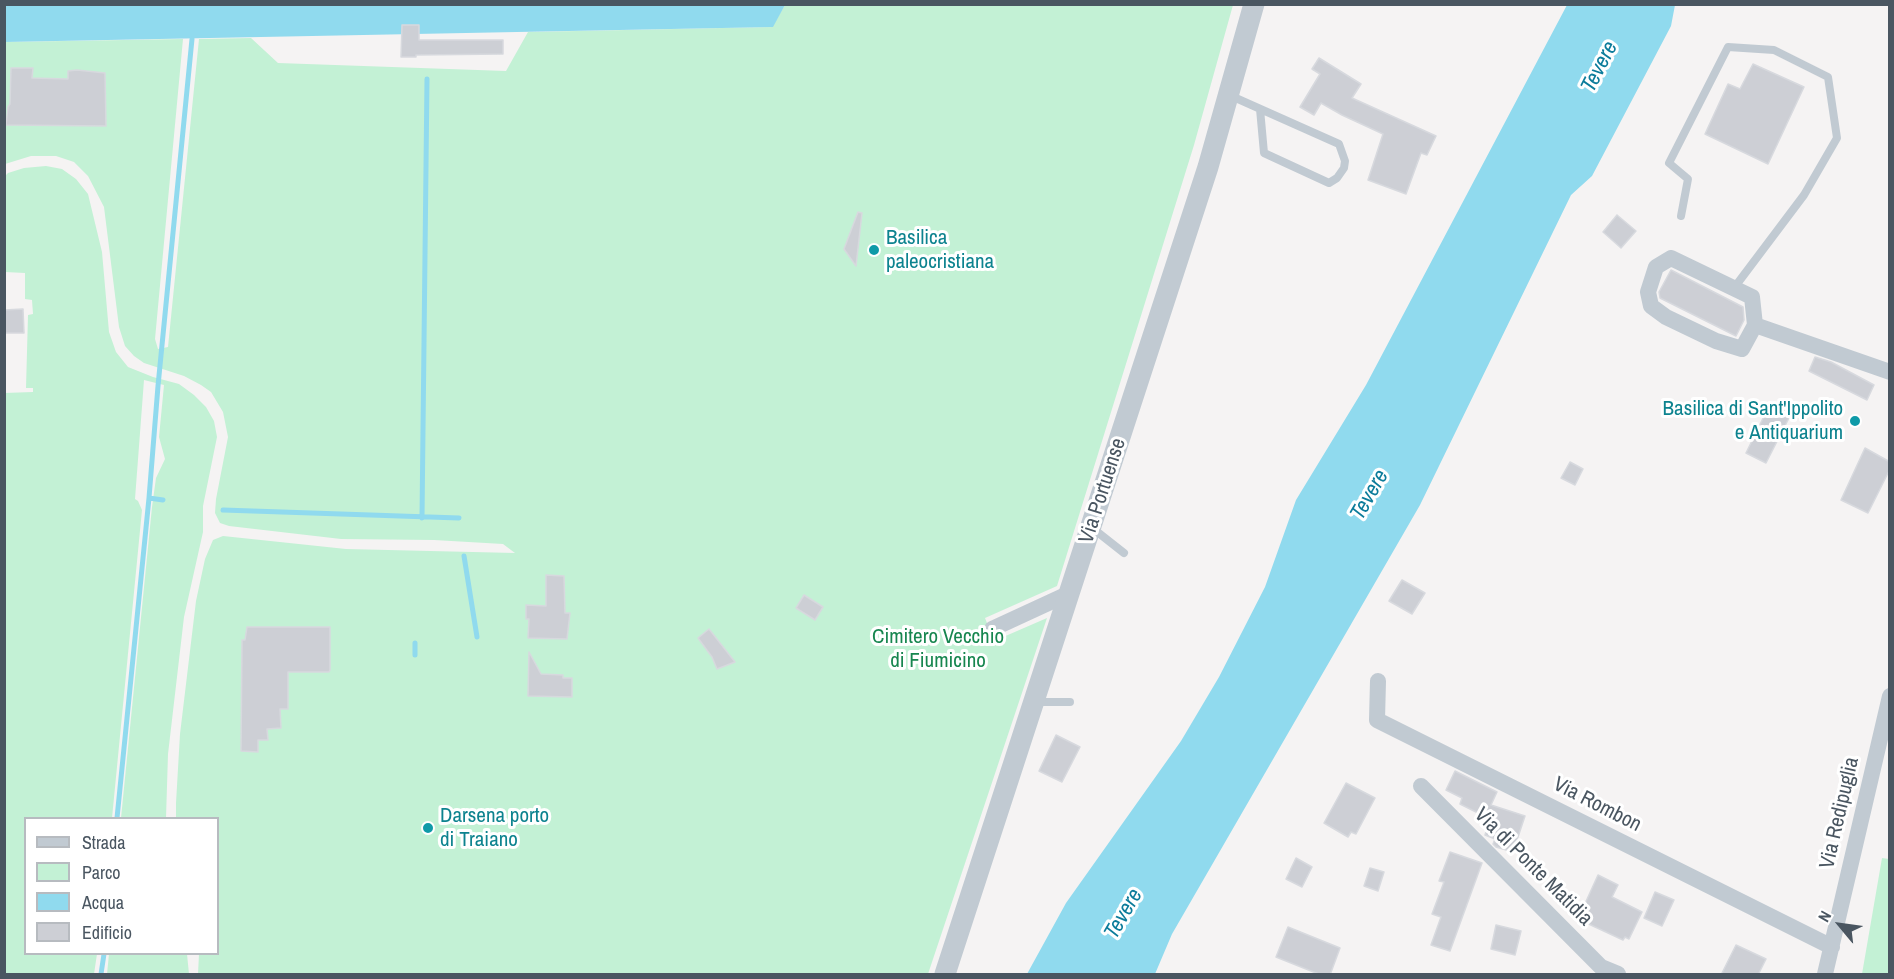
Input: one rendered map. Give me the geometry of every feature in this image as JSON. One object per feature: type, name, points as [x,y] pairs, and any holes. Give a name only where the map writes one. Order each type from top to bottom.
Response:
[{"type":"street","name":"Via Portuense","points":[[945,975],[1258,7]]},
{"type":"street","points":[[1671,258],[1752,297],[1755,325],[1742,349],[1716,341],[1666,317],[1651,306],[1648,292],[1656,267],[1671,258]]},
{"type":"street","points":[[1755,325],[1890,372]]},
{"type":"street","points":[[992,629],[1070,593]]},
{"type":"street","name":"Via Rombon","points":[[1378,681],[1377,720],[1832,947]]},
{"type":"street","name":"Via Redipuglia","points":[[1825,975],[1890,696]]},
{"type":"street","name":"Via di Ponte Matidia","points":[[1421,786],[1601,967],[1618,975]]},
{"type":"lane","points":[[1681,216],[1688,179],[1669,163],[1728,47],[1774,50],[1828,77],[1837,138],[1804,195],[1734,288]]},
{"type":"lane","points":[[1229,95],[1339,144],[1345,161],[1344,168],[1337,178],[1329,183],[1264,153],[1260,109]]},
{"type":"lane","points":[[1091,527],[1124,553]]},
{"type":"lane","points":[[1034,702],[1070,702]]},
{"type":"green space","name":"Cimitero Vecchio di Fiumicino","points":[[785,5],[1233,5],[1194,145],[1057,586],[985,618],[994,641],[1047,618],[928,974],[198,974],[199,955],[219,955],[219,817],[176,817],[176,803],[180,734],[196,601],[205,559],[213,540],[223,536],[346,549],[515,553],[503,544],[434,540],[341,539],[220,523],[215,513],[216,499],[228,437],[223,412],[211,392],[201,385],[184,376],[144,363],[125,346],[119,327],[104,207],[88,176],[74,162],[56,156],[31,156],[5,164],[5,42],[183,39],[155,339],[158,349],[168,347],[199,39],[251,38],[278,63],[506,71],[528,32],[772,27]]},
{"type":"green space","points":[[46,166],[62,169],[76,179],[88,194],[102,252],[109,332],[116,352],[128,367],[179,384],[194,395],[206,407],[214,421],[217,437],[203,506],[203,532],[184,617],[168,754],[166,817],[121,817],[152,507],[156,478],[165,459],[159,437],[164,385],[144,380],[135,499],[142,510],[112,817],[24,817],[24,955],[97,955],[94,974],[5,974],[4,393],[33,392],[33,388],[26,388],[28,315],[33,314],[32,300],[25,299],[25,273],[5,272],[5,176],[24,168]]},
{"type":"green space","points":[[1882,858],[1889,859],[1889,974],[1862,974]]},
{"type":"green space","points":[[109,955],[187,955],[189,974],[107,974]]},
{"type":"water","points":[[4,5],[785,5],[773,27],[5,42]]},
{"type":"water","name":"Tevere","points":[[1567,5],[1675,5],[1671,26],[1592,176],[1571,195],[1420,505],[1172,934],[1155,974],[1027,974],[1066,903],[1181,741],[1219,677],[1265,587],[1296,500],[1366,385]]},
{"type":"building","points":[[402,25],[419,25],[419,40],[503,40],[503,54],[401,57]]},
{"type":"building","points":[[1319,58],[1361,84],[1352,98],[1436,136],[1427,155],[1421,153],[1406,194],[1368,180],[1383,134],[1321,103],[1314,115],[1300,107],[1320,74],[1312,69]]},
{"type":"building","points":[[1753,64],[1804,87],[1768,164],[1705,134],[1728,84],[1740,89]]},
{"type":"building","points":[[11,68],[33,68],[32,78],[68,79],[68,71],[77,70],[105,73],[106,126],[6,125],[10,104]]},
{"type":"building","points":[[858,212],[862,213],[856,266],[844,249]]},
{"type":"building","points":[[1617,215],[1636,231],[1621,248],[1603,232]]},
{"type":"building","points":[[1671,270],[1743,307],[1744,320],[1736,336],[1660,298],[1659,292]]},
{"type":"building","points":[[23,309],[24,333],[4,333],[4,310]]},
{"type":"building","points":[[1815,357],[1831,362],[1874,385],[1867,400],[1809,371]]},
{"type":"building","points":[[1771,402],[1792,412],[1766,463],[1746,453]]},
{"type":"building","points":[[1865,448],[1890,462],[1890,469],[1868,513],[1841,500]]},
{"type":"building","points":[[1570,462],[1583,469],[1575,485],[1561,478]]},
{"type":"building","points":[[546,575],[564,576],[565,613],[570,613],[567,639],[528,638],[529,619],[526,619],[526,605],[546,606]]},
{"type":"building","points":[[1402,580],[1425,593],[1412,614],[1389,601]]},
{"type":"building","points":[[804,595],[823,607],[815,620],[796,608]]},
{"type":"building","points":[[247,627],[330,627],[329,672],[288,672],[288,709],[280,709],[281,728],[267,729],[268,740],[258,740],[258,752],[241,751],[242,640],[245,640]]},
{"type":"building","points":[[709,629],[735,662],[717,669],[712,657],[698,638]]},
{"type":"building","points":[[529,652],[541,674],[563,675],[563,678],[572,678],[572,697],[528,696]]},
{"type":"building","points":[[1056,735],[1080,747],[1062,782],[1039,771]]},
{"type":"building","points":[[1455,771],[1497,792],[1491,805],[1525,816],[1513,852],[1496,847],[1493,844],[1495,839],[1485,835],[1490,819],[1460,804],[1462,798],[1446,790]]},
{"type":"building","points":[[1346,783],[1375,798],[1356,834],[1351,832],[1348,837],[1324,823]]},
{"type":"building","points":[[1450,852],[1482,863],[1450,951],[1431,945],[1441,917],[1432,914],[1444,882],[1439,881]]},
{"type":"building","points":[[1296,858],[1312,867],[1302,887],[1286,879]]},
{"type":"building","points":[[1370,868],[1384,872],[1378,891],[1364,886]]},
{"type":"building","points":[[1598,875],[1618,885],[1612,897],[1642,912],[1629,939],[1625,937],[1623,940],[1578,919]]},
{"type":"building","points":[[1655,892],[1674,900],[1662,926],[1644,918]]},
{"type":"building","points":[[1496,925],[1521,931],[1515,955],[1491,949]]},
{"type":"building","points":[[1288,927],[1340,948],[1330,975],[1321,975],[1276,957]]},
{"type":"building","points":[[1736,945],[1766,959],[1758,975],[1721,975]]},
{"type":"waterway","points":[[117,817],[192,39]]},
{"type":"waterway","points":[[422,518],[427,79]]},
{"type":"waterway","points":[[149,498],[163,500]]},
{"type":"waterway","points":[[223,510],[459,518]]},
{"type":"waterway","points":[[464,556],[477,637]]},
{"type":"waterway","points":[[415,643],[415,655]]},
{"type":"waterway","points":[[101,974],[104,955]]},
{"type":"place","name":"Basilica paleocristiana","points":[[874,250]]},
{"type":"place","name":"Basilica di Sant'Ippolito e Antiquarium","points":[[1855,421]]},
{"type":"place","name":"Darsena porto di Traiano","points":[[428,828]]}]
